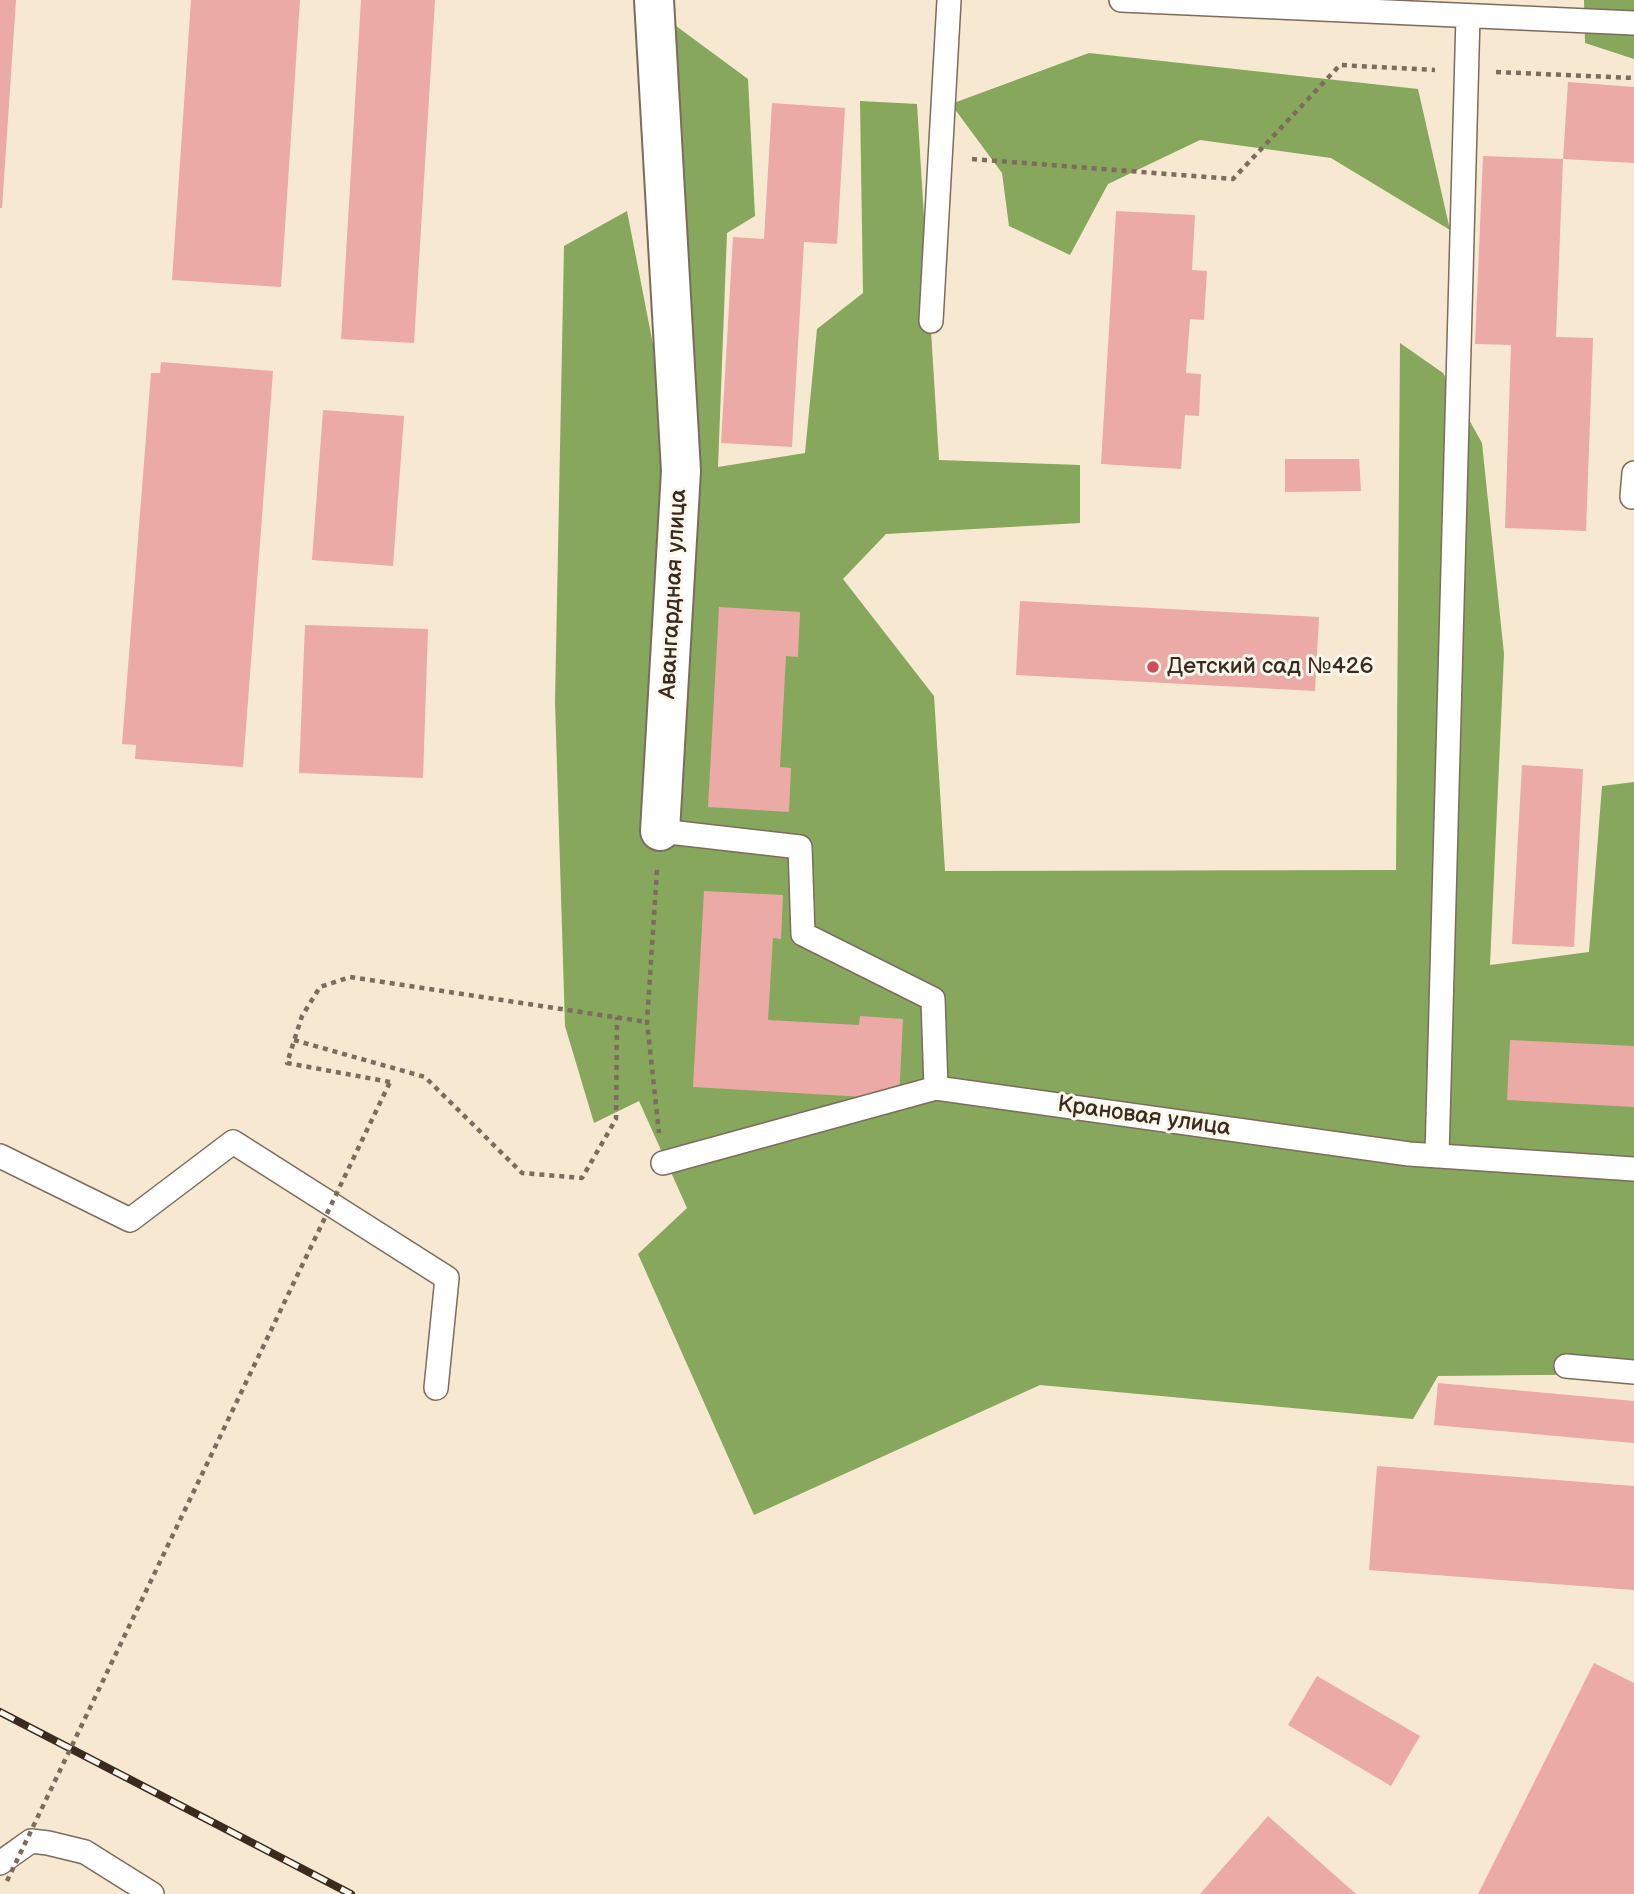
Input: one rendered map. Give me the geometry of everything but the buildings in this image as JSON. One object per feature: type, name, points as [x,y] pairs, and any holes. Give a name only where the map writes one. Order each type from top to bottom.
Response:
[{"type":"street","name":"Авангардная улица","points":[[654,0],[681,471],[660,831]]},
{"type":"lane","points":[[931,321],[948,0]]},
{"type":"lane","points":[[1121,0],[1468,16],[1555,10],[1634,23]]},
{"type":"lane","points":[[1437,1156],[1468,16]]},
{"type":"lane","points":[[1632,497],[1634,474]]},
{"type":"lane","points":[[660,831],[800,847],[803,934],[933,999],[936,1088]]},
{"type":"lane","name":"Крановая улица","points":[[663,1163],[936,1088],[1409,1154],[1634,1170]]},
{"type":"lane","points":[[0,1156],[130,1220],[233,1142],[447,1278],[436,1388]]},
{"type":"lane","points":[[1566,1366],[1634,1371]]},
{"type":"lane","points":[[4,1872],[31,1841],[48,1843],[85,1852],[152,1894]]},
{"type":"path","points":[[940,156],[1233,179],[1340,65],[1634,78]]},
{"type":"path","points":[[660,831],[646,1022],[663,1163]]},
{"type":"path","points":[[4,1872],[390,1082],[287,1063],[302,1016],[320,987],[350,976],[646,1022]]},
{"type":"path","points":[[294,1040],[425,1077],[522,1173],[582,1178],[616,1119],[617,1017]]},
{"type":"green space","points":[[1584,0],[1634,0],[1634,59],[1585,43]]},
{"type":"green space","points":[[672,23],[748,79],[755,216],[727,233],[718,467],[805,453],[817,329],[863,293],[860,101],[917,104],[939,460],[1080,465],[1080,523],[886,534],[843,579],[934,696],[945,871],[1396,870],[1400,343],[1443,373],[1482,443],[1504,654],[1490,965],[1589,952],[1602,786],[1634,782],[1634,1374],[1438,1376],[1413,1419],[1040,1385],[754,1515],[638,1254],[687,1208],[639,1101],[594,1123],[565,1026],[555,702],[564,246],[627,211],[658,370]]},
{"type":"green space","points":[[1089,53],[1418,89],[1450,230],[1331,158],[1200,140],[1108,184],[1070,255],[1009,226],[1002,173],[951,104]]},
{"type":"railway","points":[[0,1712],[351,1894]]},
{"type":"place","name":"Детский сад №426","points":[[1153,667]]}]
